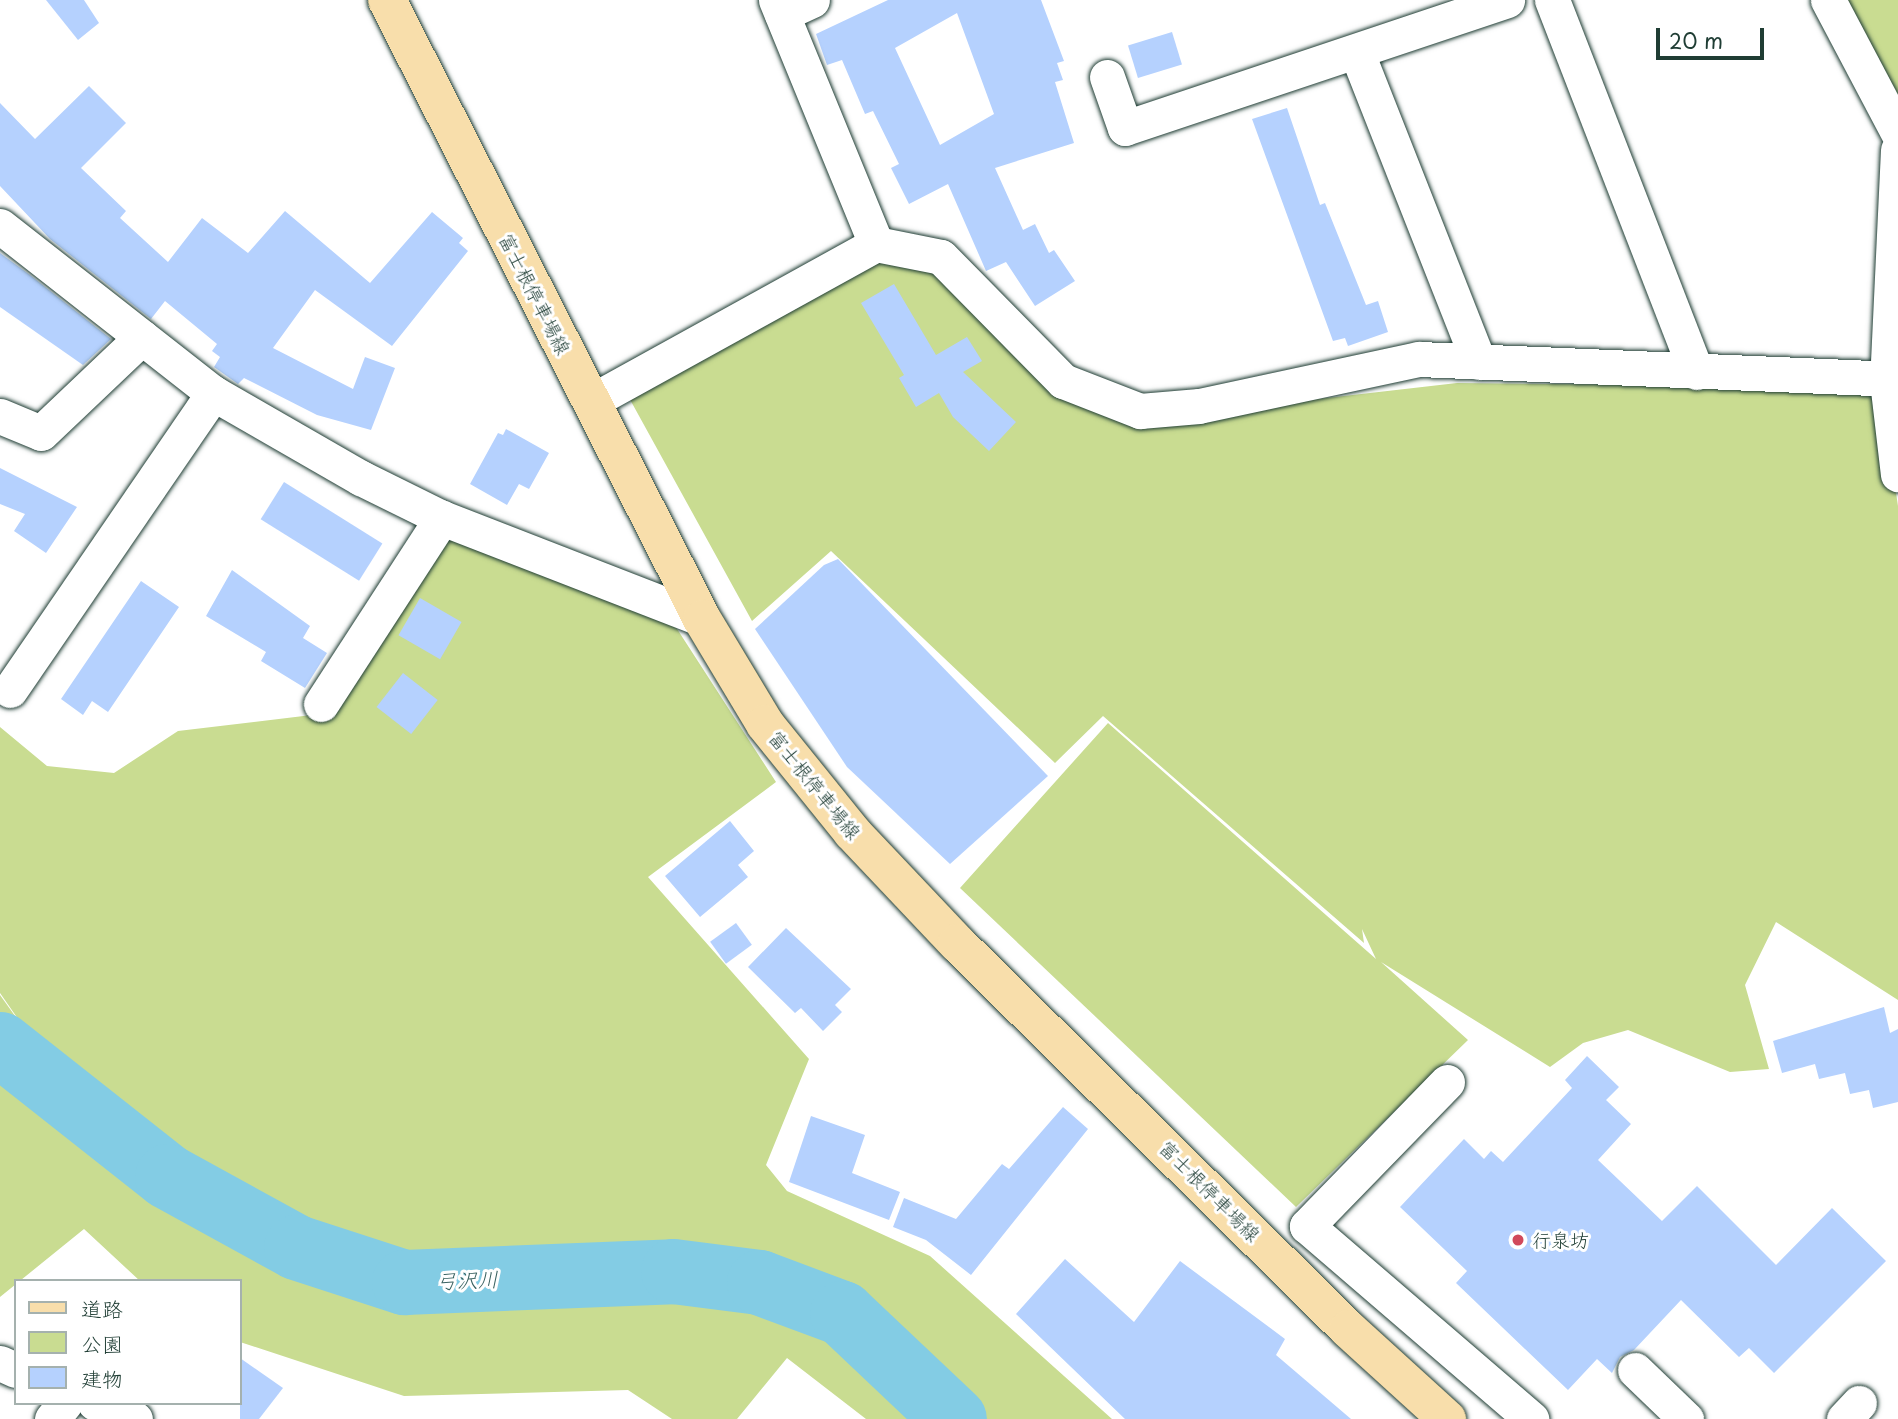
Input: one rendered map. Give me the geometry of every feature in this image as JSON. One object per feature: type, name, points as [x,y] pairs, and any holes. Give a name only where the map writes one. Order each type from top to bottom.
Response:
[{"type":"main road","name":"富士根停車場線","points":[[387,0],[702,619],[765,724],[852,832],[1348,1329],[1447,1419]]},
{"type":"street","points":[[1107,77],[1125,128],[1357,53],[1507,0]]},
{"type":"street","points":[[1552,0],[1696,372]]},
{"type":"street","points":[[1828,0],[1898,133]]},
{"type":"street","points":[[790,5],[876,244]]},
{"type":"street","points":[[1357,53],[1479,362]]},
{"type":"street","points":[[1898,150],[1893,380],[1898,474]]},
{"type":"street","points":[[0,226],[213,393],[361,478],[442,518],[702,619]]},
{"type":"street","points":[[590,402],[876,244],[942,257],[1063,382],[1140,411],[1199,406],[1419,359],[1893,380]]},
{"type":"street","points":[[0,416],[41,433],[142,337]]},
{"type":"street","points":[[10,690],[213,393]]},
{"type":"street","points":[[321,704],[442,518]]},
{"type":"street","points":[[1447,1082],[1307,1226],[1531,1419]]},
{"type":"street","points":[[1635,1370],[1686,1419]]},
{"type":"street","points":[[52,1419],[63,1405]]},
{"type":"street","points":[[100,1405],[135,1419]]},
{"type":"green space","points":[[1840,0],[1898,0],[1898,109]]},
{"type":"green space","points":[[876,244],[935,260],[1126,421],[1457,383],[1880,387],[1898,506],[1898,1000],[1776,922],[1745,985],[1769,1069],[1730,1072],[1628,1030],[1583,1043],[1550,1067],[1381,962],[1468,1040],[1296,1207],[960,888],[1108,723],[1376,959],[1362,929],[1364,943],[1103,716],[1055,763],[831,551],[752,621],[622,385]]},
{"type":"green space","points":[[444,529],[670,618],[776,782],[648,877],[809,1059],[766,1165],[787,1191],[930,1256],[1112,1419],[866,1419],[787,1358],[737,1419],[672,1419],[628,1390],[404,1396],[242,1343],[242,1279],[138,1279],[84,1229],[22,1279],[14,1279],[14,1286],[0,1297],[0,995],[48,1062],[0,993],[0,727],[47,766],[114,773],[178,731],[320,714]]},
{"type":"building","points":[[46,0],[84,0],[99,23],[78,40]]},
{"type":"building","points":[[888,0],[1041,0],[1064,61],[1057,63],[1063,80],[1055,82],[1074,143],[995,168],[1023,230],[1035,224],[1049,253],[1054,250],[1075,281],[1035,306],[1006,262],[986,271],[948,184],[909,204],[891,168],[899,164],[873,111],[865,114],[842,60],[827,65],[816,34]],"holes":[[[957,13],[994,114],[940,145],[895,48]]]},
{"type":"building","points":[[1172,32],[1182,65],[1138,78],[1128,45]]},
{"type":"building","points":[[89,86],[126,123],[81,168],[126,211],[120,218],[168,262],[202,218],[248,253],[285,211],[370,283],[432,212],[463,238],[459,243],[468,251],[392,346],[315,290],[273,348],[353,389],[365,357],[395,368],[371,430],[317,415],[244,378],[238,384],[214,367],[220,357],[212,351],[217,344],[165,301],[151,319],[50,239],[0,186],[0,103],[35,139]]},
{"type":"building","points":[[1287,108],[1320,205],[1325,203],[1366,305],[1378,301],[1388,332],[1348,346],[1345,338],[1333,341],[1252,119]]},
{"type":"building","points":[[0,253],[111,339],[83,365],[0,307]]},
{"type":"building","points":[[894,284],[936,355],[967,337],[982,361],[963,372],[1016,422],[989,451],[953,417],[939,393],[916,407],[899,378],[904,375],[861,303]]},
{"type":"building","points":[[506,429],[549,453],[529,489],[519,484],[507,505],[470,484],[498,433],[503,435]]},
{"type":"building","points":[[0,468],[77,507],[46,553],[14,531],[25,514],[0,504]]},
{"type":"building","points":[[284,482],[382,543],[359,581],[261,519]]},
{"type":"building","points":[[838,559],[1048,776],[950,864],[847,767],[755,629],[824,565]]},
{"type":"building","points":[[232,570],[310,626],[303,638],[327,653],[305,688],[261,661],[266,652],[206,616]]},
{"type":"building","points":[[141,581],[179,607],[108,712],[92,701],[83,715],[61,699]]},
{"type":"building","points":[[420,598],[462,622],[440,659],[398,635]]},
{"type":"building","points":[[403,673],[438,700],[411,734],[377,707]]},
{"type":"building","points":[[730,821],[754,851],[738,865],[748,877],[700,917],[665,876]]},
{"type":"building","points":[[736,923],[752,945],[726,964],[710,942]]},
{"type":"building","points":[[786,928],[851,989],[835,1005],[842,1012],[823,1031],[801,1008],[795,1013],[748,967]]},
{"type":"building","points":[[1884,1007],[1890,1033],[1898,1029],[1898,1102],[1873,1108],[1869,1090],[1850,1094],[1845,1073],[1819,1079],[1815,1064],[1782,1073],[1773,1041]]},
{"type":"building","points":[[1587,1056],[1619,1087],[1606,1100],[1631,1124],[1598,1160],[1662,1221],[1697,1186],[1776,1265],[1832,1208],[1886,1261],[1774,1373],[1749,1348],[1739,1357],[1681,1300],[1634,1350],[1620,1357],[1612,1373],[1597,1359],[1568,1390],[1456,1283],[1467,1271],[1400,1207],[1464,1139],[1484,1159],[1491,1151],[1503,1162],[1572,1088],[1565,1080]]},
{"type":"building","points":[[1063,1107],[1088,1129],[971,1275],[926,1240],[893,1227],[904,1198],[956,1219],[1002,1164],[1009,1169]]},
{"type":"building","points":[[811,1116],[865,1135],[852,1173],[900,1192],[889,1220],[789,1182]]},
{"type":"building","points":[[1065,1259],[1134,1322],[1180,1261],[1285,1339],[1276,1355],[1351,1419],[1125,1419],[1016,1314]]},
{"type":"building","points":[[242,1359],[283,1388],[259,1419],[240,1419]]},
{"type":"waterway","name":"弓沢川","points":[[0,1044],[167,1176],[296,1247],[404,1282],[673,1271],[759,1282],[842,1313],[954,1419]]},
{"type":"place","name":"行泉坊","points":[[1518,1240]]}]
